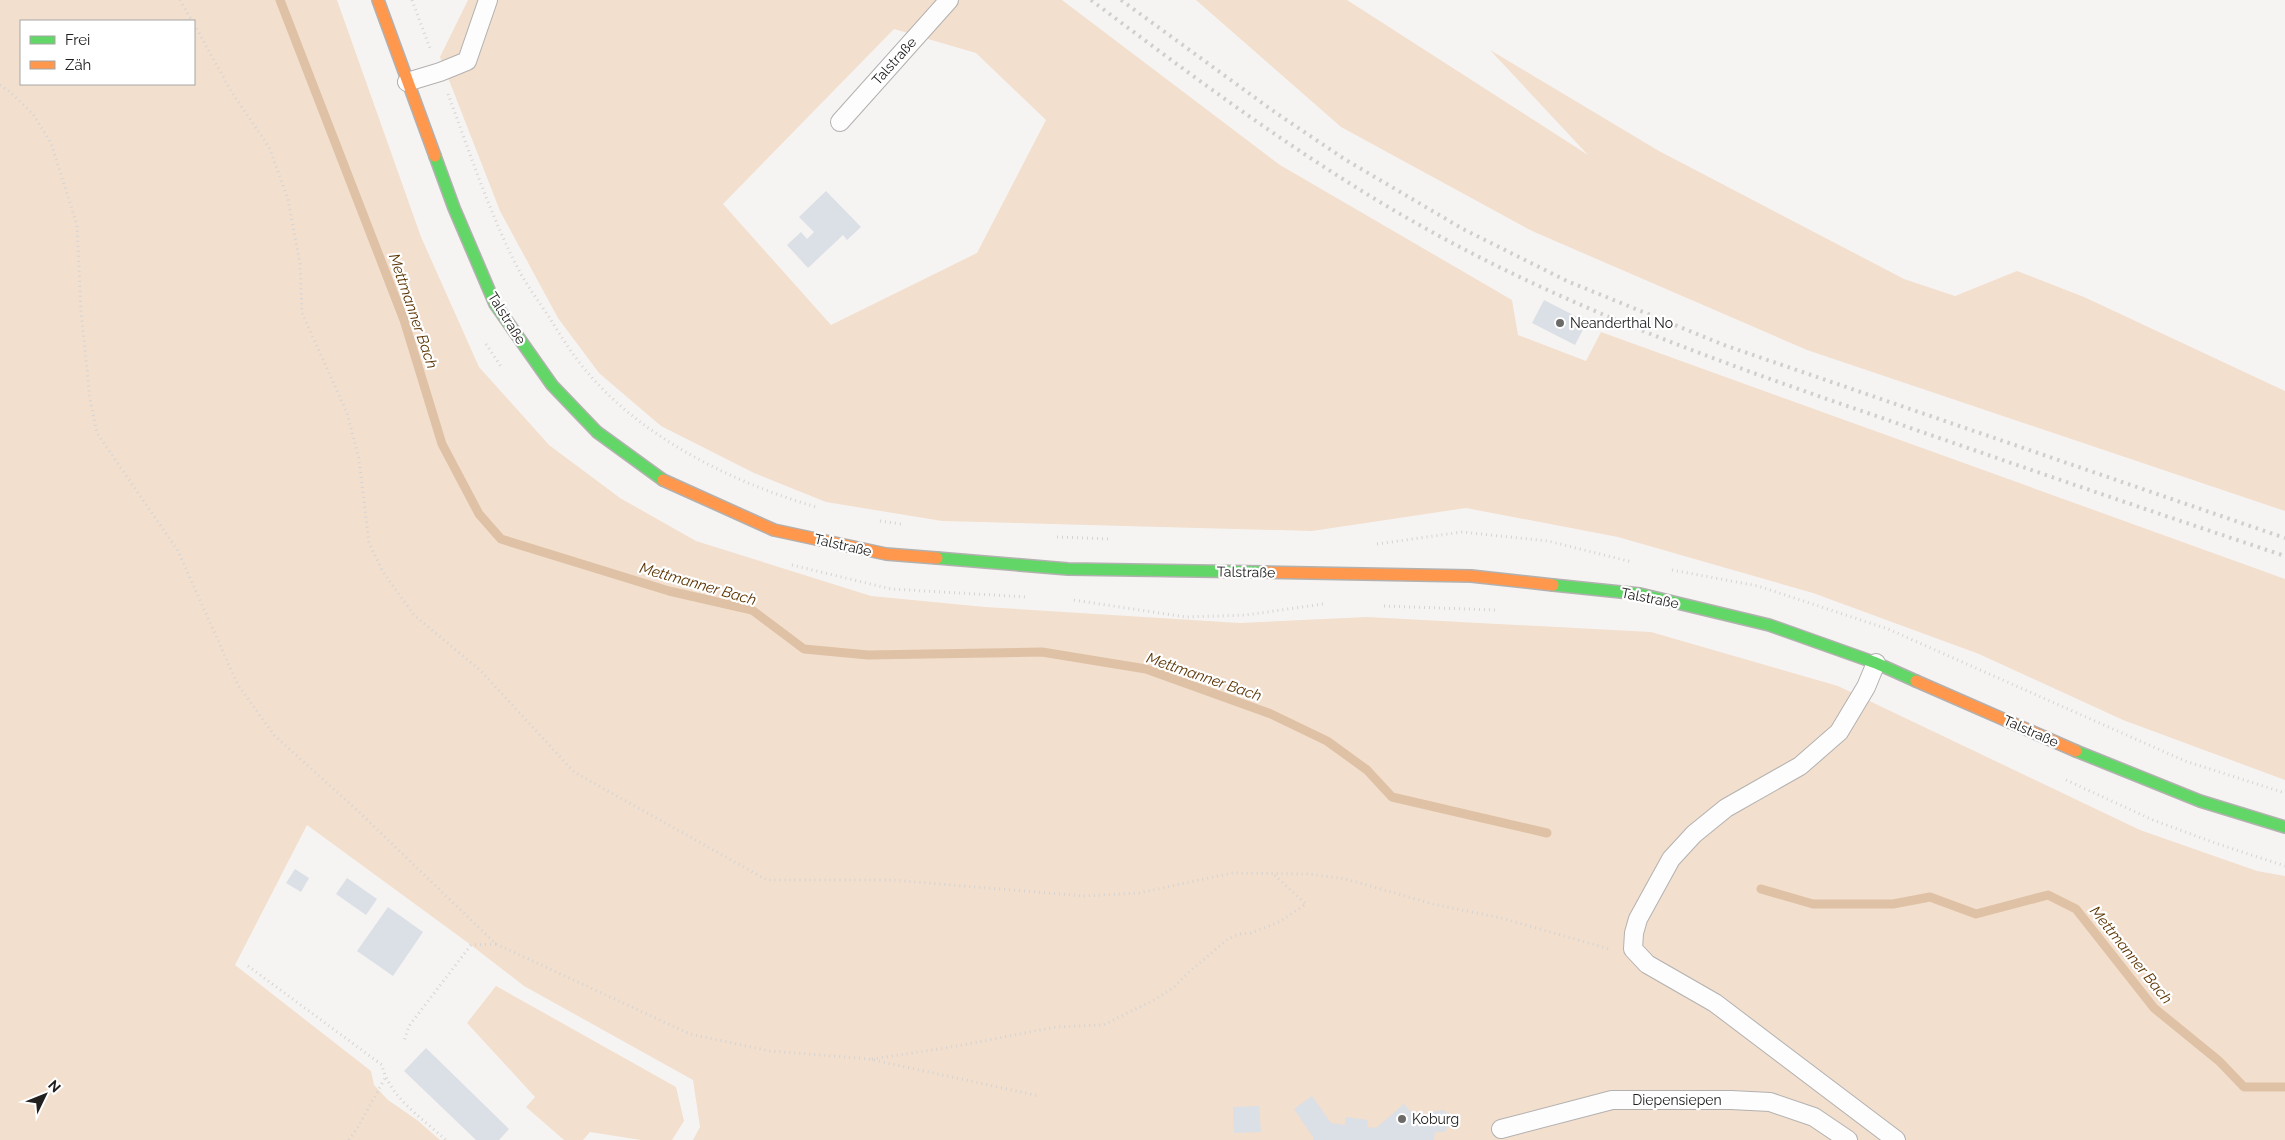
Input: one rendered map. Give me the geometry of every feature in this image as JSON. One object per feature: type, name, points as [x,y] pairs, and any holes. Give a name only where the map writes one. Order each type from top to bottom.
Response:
[{"type":"main road","name":"Talstraße","points":[[378,0],[454,208],[495,304],[552,385],[597,432],[661,479],[774,530],[886,554],[1068,568],[1471,576],[1640,594],[1769,625],[1876,663],[2200,801],[2285,827]]},
{"type":"lane","points":[[407,82],[467,61],[488,0]]},
{"type":"lane","name":"Talstraße","points":[[840,122],[948,0]]},
{"type":"lane","points":[[1876,663],[1866,687],[1840,732],[1800,766],[1726,808],[1694,834],[1671,859],[1638,919],[1634,933],[1634,949],[1647,964],[1715,1004],[1896,1140]]},
{"type":"lane","name":"Diepensiepen","points":[[1501,1129],[1612,1100],[1731,1100],[1770,1102],[1814,1117],[1848,1140]]},
{"type":"path","points":[[180,0],[191,20]]},
{"type":"path","points":[[412,0],[496,217],[522,276],[588,373],[618,403],[652,429],[694,456],[732,477],[778,496],[825,510]]},
{"type":"path","points":[[195,27],[231,91],[269,147],[288,199],[300,264],[302,313],[347,413],[359,459],[368,543],[380,565],[414,614],[481,672],[574,772],[767,880],[891,880],[1084,896],[1139,893],[1232,873],[1308,874],[1346,879],[1433,904],[1501,918],[1605,949],[1634,949]]},
{"type":"path","points":[[0,85],[33,114],[51,143],[77,225],[81,311],[90,400],[97,433],[178,551],[238,685],[274,735],[360,812],[496,944],[690,1034],[770,1051],[869,1059],[1039,1096]]},
{"type":"path","points":[[872,520],[910,526]]},
{"type":"path","points":[[1376,544],[1462,532],[1548,541],[1634,563]]},
{"type":"path","points":[[1047,537],[1116,539]]},
{"type":"path","points":[[1662,568],[1758,586],[1888,629],[2185,761],[2285,794]]},
{"type":"path","points":[[869,1059],[946,1048],[1056,1027],[1103,1025],[1156,1000],[1174,987],[1228,939],[1239,934],[1251,933],[1279,922],[1306,904],[1272,873]]},
{"type":"path","points":[[404,1041],[409,1026],[471,945],[496,944]]},
{"type":"path","points":[[248,966],[382,1065],[385,1078],[405,1103],[446,1140]]},
{"type":"path","points":[[349,1140],[385,1078]]},
{"type":"shaded area","points":[[0,0],[337,0],[421,237],[479,367],[549,445],[620,498],[696,541],[871,596],[985,607],[1240,623],[1367,617],[1651,632],[1838,686],[2140,830],[2257,871],[2285,876],[2285,1140],[693,1140],[700,1127],[693,1080],[524,986],[307,825],[235,965],[371,1071],[374,1085],[388,1100],[417,1120],[440,1140],[0,1140]]},
{"type":"shaded area","points":[[468,0],[1062,0],[1280,165],[1512,300],[1518,335],[1586,361],[1601,332],[2285,579],[2285,780],[2123,720],[1979,654],[1813,593],[1618,537],[1466,508],[1312,531],[942,521],[826,502],[754,473],[661,426],[599,373],[558,318],[500,211],[440,57]],"holes":[[[894,29],[976,53],[1046,120],[977,253],[831,325],[723,204]]]},
{"type":"shaded area","points":[[1196,0],[1347,0],[1588,155],[1490,50],[1659,151],[1904,279],[1955,296],[2017,271],[2084,297],[2285,391],[2285,511],[1807,350],[1532,231],[1341,127]]},
{"type":"shaded area","points":[[496,986],[676,1087],[684,1121],[672,1140],[641,1140],[590,1132],[583,1140],[564,1140],[526,1107],[535,1097],[467,1023]]},
{"type":"building","points":[[826,191],[861,227],[847,240],[843,235],[808,268],[787,245],[801,232],[807,239],[814,232],[799,217]]},
{"type":"building","name":"Neanderthal No","points":[[1544,300],[1587,322],[1575,345],[1532,323]]},
{"type":"building","points":[[295,869],[309,878],[301,892],[286,883]]},
{"type":"building","points":[[347,878],[377,899],[366,915],[336,894]]},
{"type":"building","points":[[388,907],[423,932],[393,976],[357,951]]},
{"type":"building","points":[[426,1048],[509,1129],[499,1140],[476,1140],[404,1071]]},
{"type":"building","name":"Koburg","points":[[1312,1096],[1331,1123],[1345,1125],[1345,1117],[1368,1120],[1367,1127],[1376,1128],[1404,1104],[1419,1121],[1428,1122],[1432,1112],[1443,1110],[1449,1114],[1451,1124],[1444,1132],[1435,1132],[1434,1140],[1313,1140],[1313,1137],[1294,1109]]},
{"type":"building","points":[[1259,1106],[1261,1132],[1234,1133],[1233,1107]]},
{"type":"waterway","name":"Mettmanner Bach","points":[[280,0],[404,320],[442,444],[479,514],[501,539],[669,591],[752,610],[804,649],[868,655],[1042,652],[1146,669],[1271,714],[1327,741],[1367,770],[1392,797],[1547,833]]},
{"type":"waterway","name":"Mettmanner Bach","points":[[1761,889],[1813,904],[1893,904],[1930,897],[1976,914],[2048,895],[2076,909],[2154,1008],[2219,1061],[2244,1087],[2285,1087]]},
{"type":"railway","points":[[1091,0],[1179,66],[1315,161],[1408,219],[1507,271],[1665,340],[1773,380],[2285,556]]},
{"type":"railway","points":[[1121,0],[1276,113],[1346,160],[1463,229],[1567,281],[1724,345],[2285,538]]},
{"type":"traffic: fast","points":[[435,156],[454,208],[495,304],[552,385],[597,432],[663,480]]},
{"type":"traffic: fast","points":[[937,558],[1068,569],[1263,572]]},
{"type":"traffic: fast","points":[[1553,585],[1640,594],[1769,625],[1876,663],[1916,681]]},
{"type":"traffic: fast","points":[[2076,751],[2200,801],[2285,827]]},
{"type":"traffic: slow","points":[[378,0],[435,156]]},
{"type":"traffic: slow","points":[[663,480],[774,530],[886,554],[937,558]]},
{"type":"traffic: slow","points":[[1263,572],[1471,576],[1553,585]]},
{"type":"traffic: slow","points":[[1916,681],[2076,751]]},
{"type":"place","name":"Neanderthal No","points":[[1560,323]]},
{"type":"place","name":"Koburg","points":[[1402,1119]]}]
